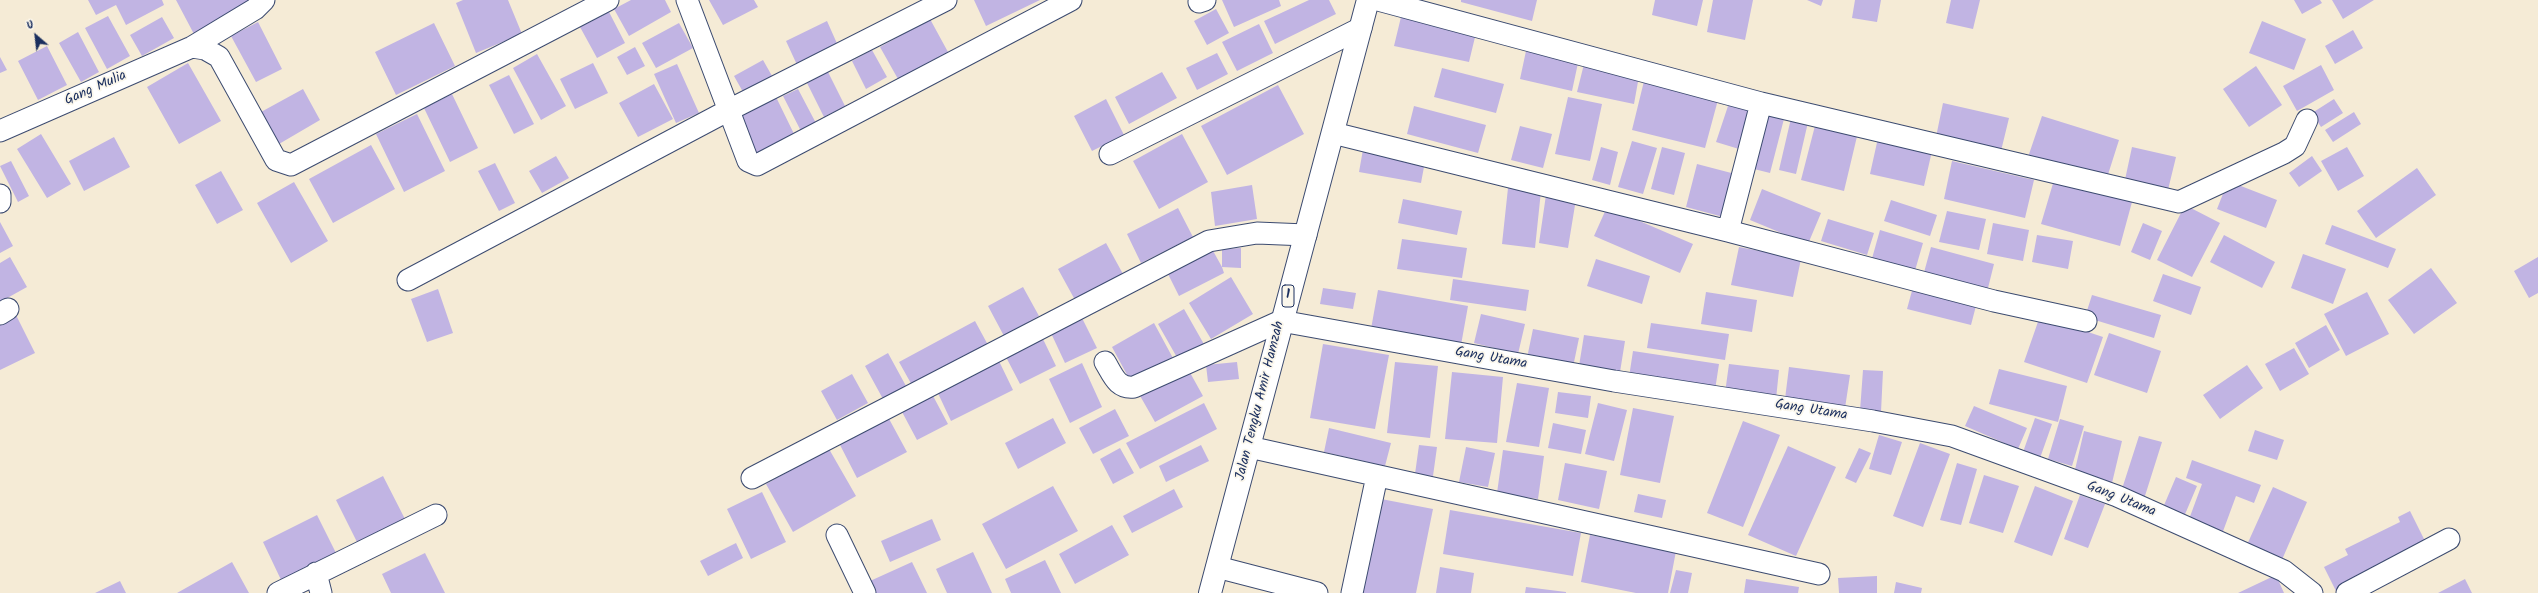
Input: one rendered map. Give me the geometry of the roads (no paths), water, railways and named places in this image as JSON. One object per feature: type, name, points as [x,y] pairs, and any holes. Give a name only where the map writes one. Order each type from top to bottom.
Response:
[{"type":"main road","name":"Jalan Tengku Amir Hamzah","points":[[1210,593],[1281,321],[1306,235],[1368,0]]},
{"type":"street","name":"Gang Mulia","points":[[0,131],[192,47],[255,9],[264,0]]},
{"type":"street","points":[[192,47],[205,49],[219,57],[276,160],[291,165],[608,0]]},
{"type":"street","points":[[687,0],[748,161],[757,165],[1071,0]]},
{"type":"street","points":[[408,280],[729,110],[946,0]]},
{"type":"street","points":[[1378,0],[1761,103],[2179,202],[2284,153],[2295,146],[2307,120]]},
{"type":"street","points":[[1110,154],[1361,28]]},
{"type":"street","points":[[1728,231],[1761,103]]},
{"type":"street","points":[[1333,133],[1728,231],[1994,301],[2086,321]]},
{"type":"street","points":[[0,195],[0,202]]},
{"type":"street","points":[[752,478],[1208,241],[1257,233],[1306,235]]},
{"type":"street","points":[[1105,362],[1119,385],[1125,388],[1134,387],[1281,321]]},
{"type":"street","name":"Gang Utama","points":[[1281,321],[1614,382],[1786,406],[1952,436],[2117,496],[2284,571],[2312,593]]},
{"type":"street","points":[[1249,448],[1820,574]]},
{"type":"street","points":[[1352,593],[1377,476]]},
{"type":"street","points":[[278,593],[318,583],[436,515]]},
{"type":"street","points":[[837,535],[865,593]]},
{"type":"street","points":[[2347,593],[2449,539]]},
{"type":"street","points":[[1217,567],[1317,593]]}]
